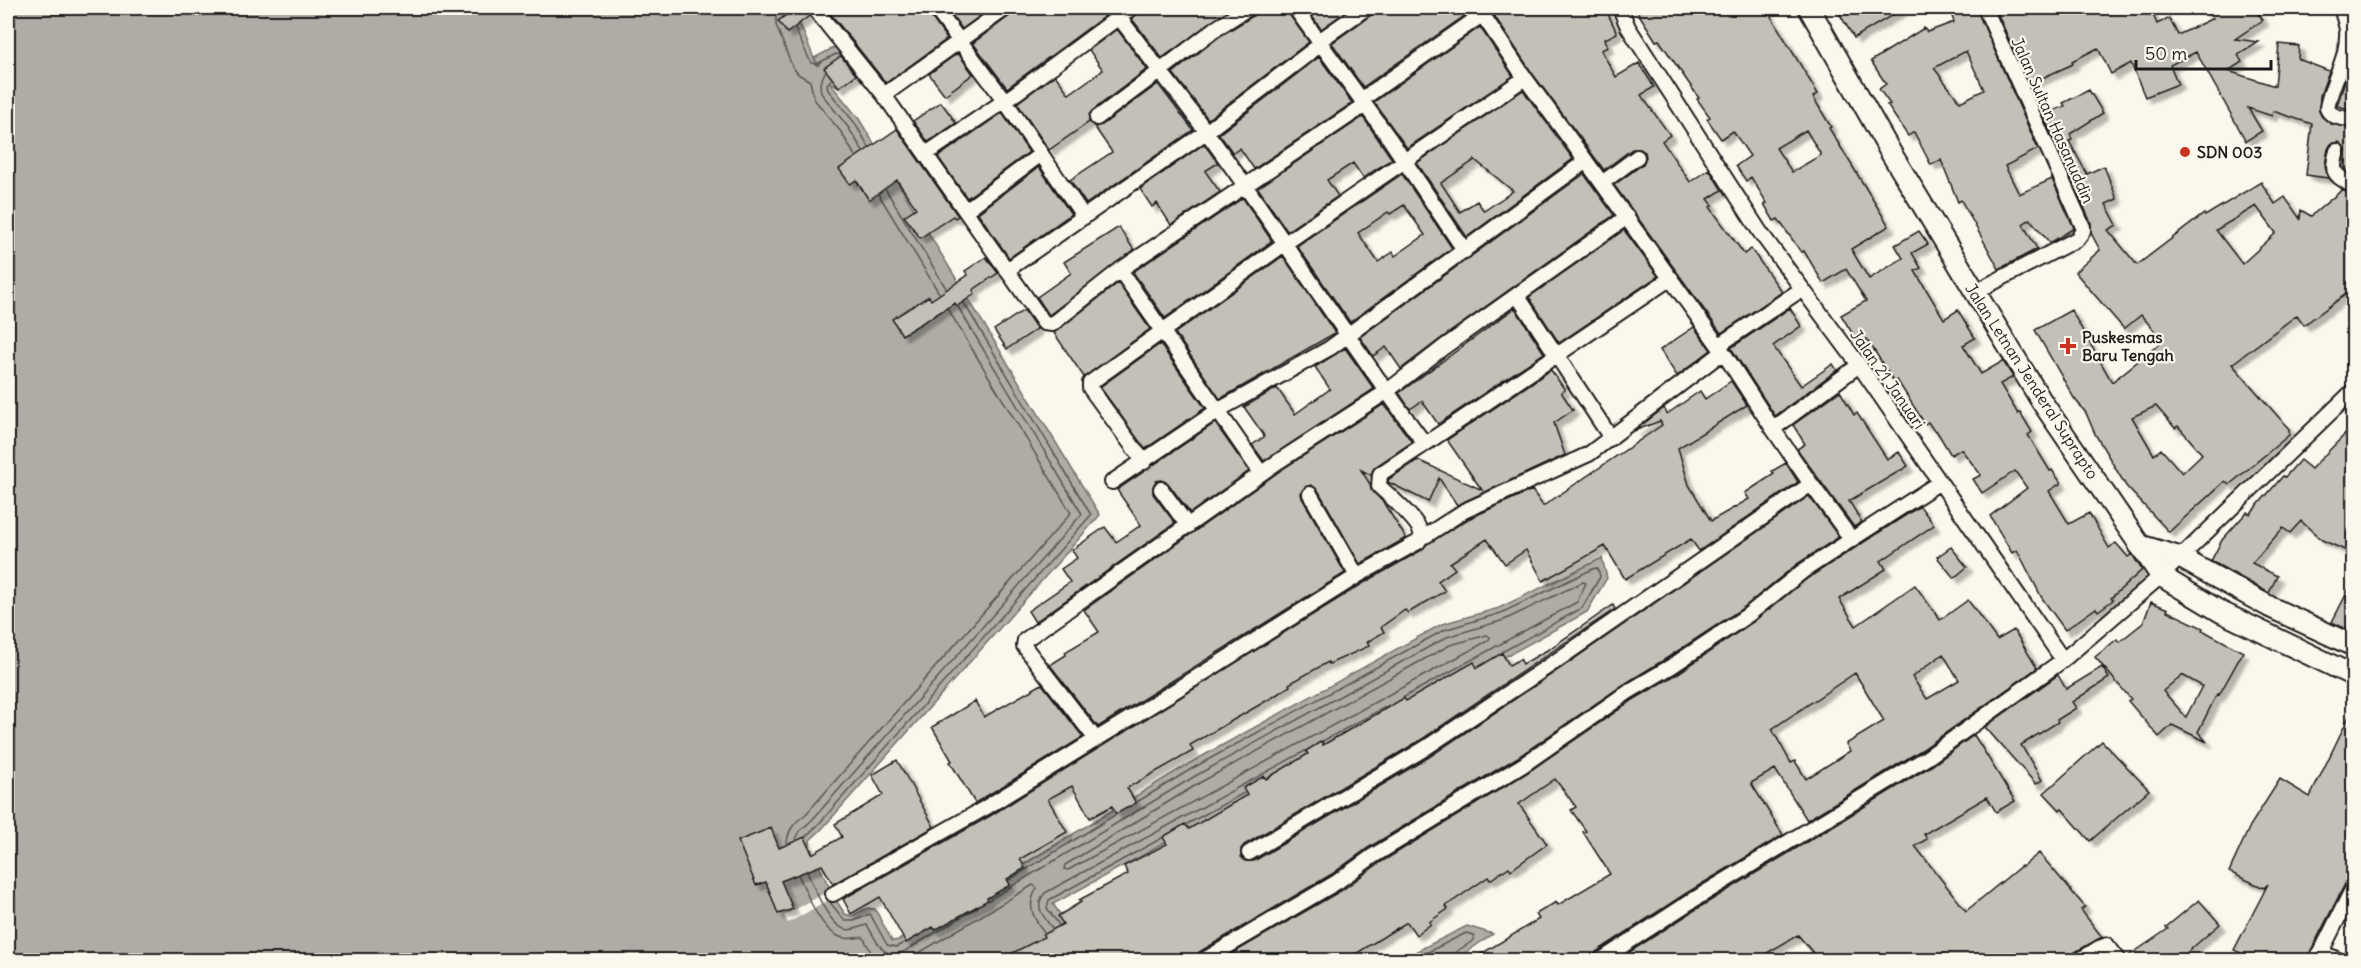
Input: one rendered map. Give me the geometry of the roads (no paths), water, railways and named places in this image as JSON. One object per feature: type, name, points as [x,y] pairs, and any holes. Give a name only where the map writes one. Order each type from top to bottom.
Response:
[{"type":"main road","name":"Jalan Letnan Jenderal Suprapto","points":[[1809,8],[1891,153],[2042,402],[2162,576]]},
{"type":"main road","points":[[2139,545],[2179,557],[2270,607],[2354,646]]},
{"type":"main road","points":[[2162,576],[2221,612],[2354,676]]},
{"type":"street","points":[[814,8],[884,95],[1043,322],[1047,324],[1052,324],[1120,270],[1363,102],[1480,11],[1525,78],[1721,348],[1810,484],[1852,540]]},
{"type":"street","points":[[935,8],[1005,101],[1084,217]]},
{"type":"street","points":[[884,95],[1006,8]]},
{"type":"street","points":[[926,154],[1005,101],[1116,12],[1131,8]]},
{"type":"street","points":[[1097,118],[1215,29],[1248,8]]},
{"type":"street","points":[[1296,8],[1465,251]]},
{"type":"street","points":[[1007,270],[1206,132],[1366,8]]},
{"type":"street","name":"Jalan 21 Januari","points":[[1620,8],[1628,27],[1760,232],[1859,365],[2063,660]]},
{"type":"street","name":"Jalan Sultan Hasanuddin","points":[[1975,292],[2077,239],[2083,231],[2083,226],[1985,8]]},
{"type":"street","points":[[2340,8],[2347,28],[2347,39],[2341,68],[2326,108],[2334,115],[2354,119]]},
{"type":"street","points":[[1116,12],[1244,185],[1386,392],[1425,444]]},
{"type":"street","points":[[1144,462],[1089,385],[1284,244],[1525,78]]},
{"type":"street","points":[[2337,152],[2332,168],[2334,173],[2354,187]]},
{"type":"street","points":[[966,210],[1041,154]]},
{"type":"street","points":[[1602,183],[1637,157]]},
{"type":"street","points":[[1112,482],[1217,411],[1330,348],[1587,161]]},
{"type":"street","points":[[1095,738],[1024,646],[1025,640],[1261,474],[1386,392],[1452,341],[1627,217]]},
{"type":"street","points":[[1120,270],[1261,474]]},
{"type":"street","points":[[833,894],[984,808],[1357,576],[1418,542],[1421,532],[1417,524],[1379,486],[1380,474],[1671,278]]},
{"type":"street","points":[[1421,537],[1427,536],[1464,511],[1589,454],[1721,348],[1802,289]]},
{"type":"street","points":[[1517,295],[1611,438]]},
{"type":"street","points":[[1773,429],[1859,365]]},
{"type":"street","points":[[1601,960],[1690,902],[1928,757],[2063,660],[2162,576],[2179,557],[2354,390]]},
{"type":"street","points":[[1204,960],[1337,882],[1374,856],[1533,759],[1628,692],[1672,666],[1748,615],[1803,571],[1940,482]]},
{"type":"street","points":[[1249,853],[1424,749],[1556,661],[1810,484]]},
{"type":"street","points":[[1161,489],[1188,526]]},
{"type":"street","points":[[1310,494],[1357,576]]},
{"type":"street","points":[[2338,960],[2318,956],[2354,886]]},
{"type":"street","points":[[2080,960],[2108,945],[2119,960]]},
{"type":"water","points":[[8,8],[810,9],[798,19],[817,66],[819,65],[814,58],[839,45],[860,69],[839,87],[830,83],[859,119],[1100,515],[810,840],[810,847],[834,897],[845,914],[852,916],[867,908],[875,909],[892,941],[899,940],[1190,763],[1442,624],[1499,608],[1602,558],[1607,578],[1587,612],[1053,904],[1092,960],[8,960]]},
{"type":"water","points":[[1467,926],[1493,934],[1454,960],[1399,960]]},
{"type":"place","name":"SDN 003","points":[[2185,152]]},
{"type":"place","name":"Puskesmas Baru Tengah","points":[[2068,346]]}]
